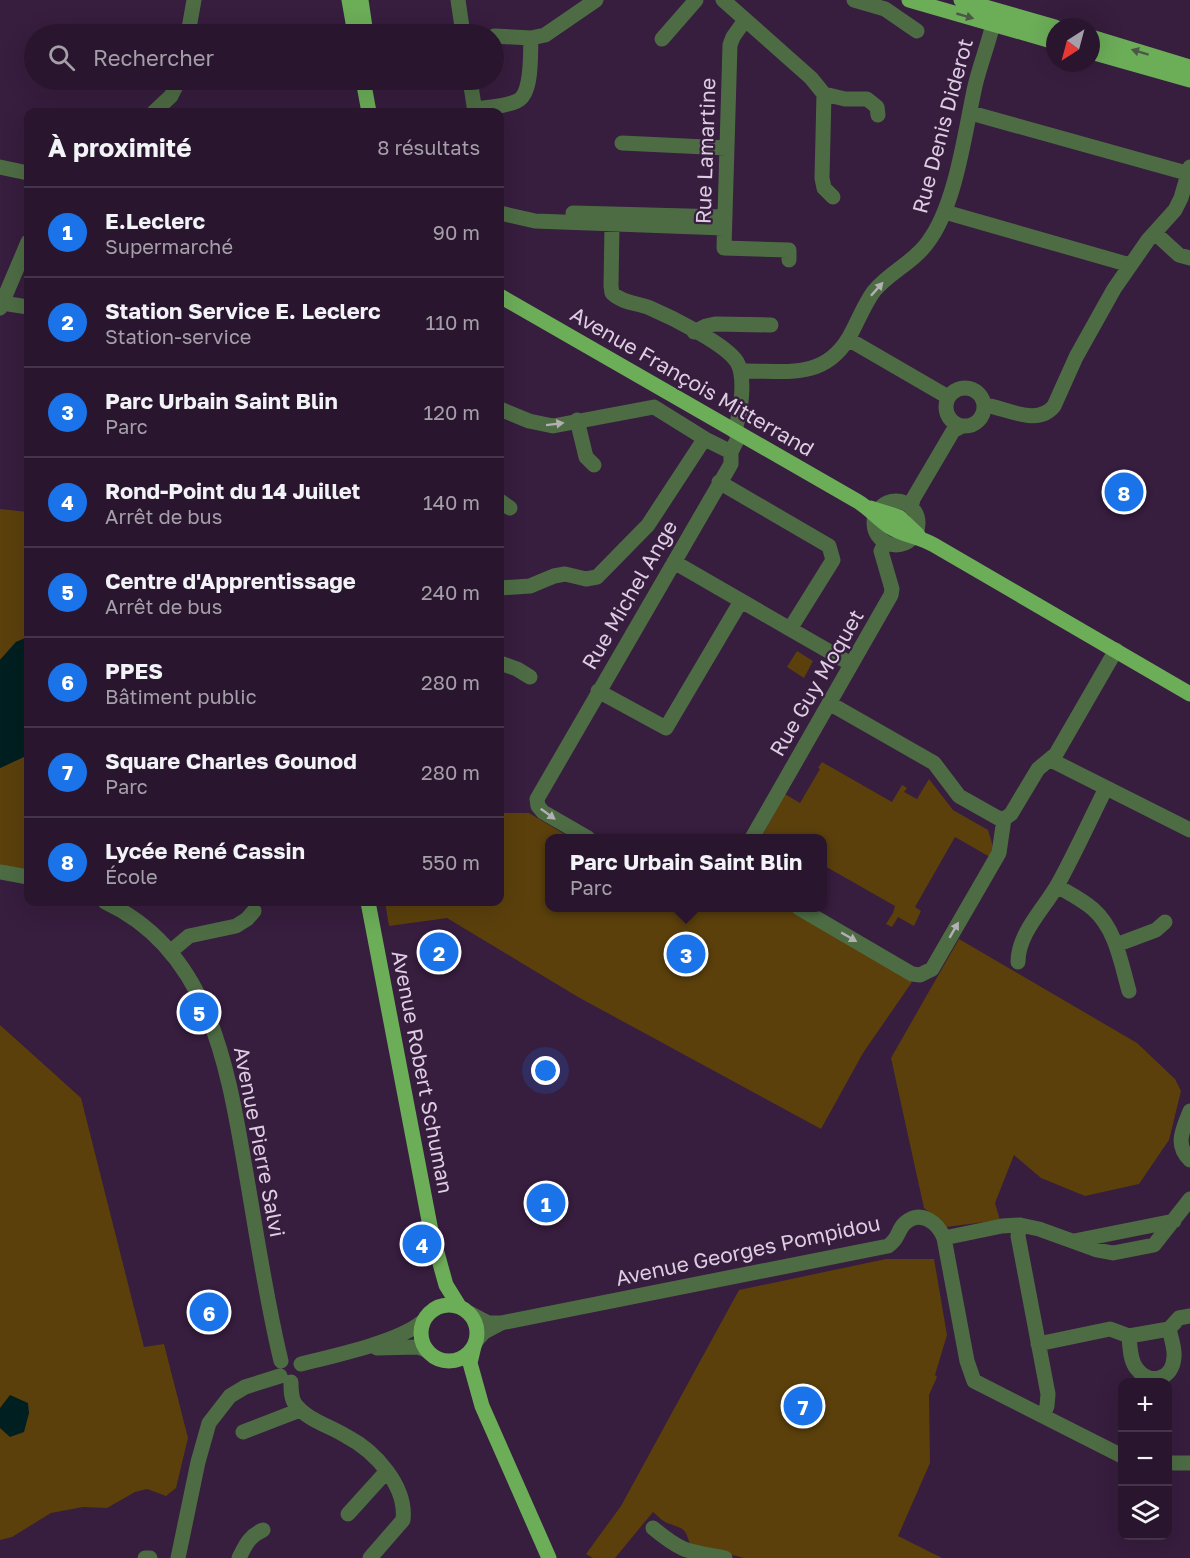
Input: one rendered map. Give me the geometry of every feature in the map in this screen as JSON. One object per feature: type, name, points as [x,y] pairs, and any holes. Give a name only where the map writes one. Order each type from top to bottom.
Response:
[{"type":"main road","points":[[348,0],[353,24]]},
{"type":"main road","points":[[361,0],[365,24]]},
{"type":"main road","points":[[909,0],[1046,39]]},
{"type":"main road","points":[[961,0],[1046,24]]},
{"type":"main road","points":[[1100,40],[1190,67]]},
{"type":"main road","points":[[1100,55],[1190,81]]},
{"type":"main road","points":[[365,90],[368,108]]},
{"type":"main road","points":[[374,90],[377,108]]},
{"type":"main road","name":"Avenue François Mitterrand","points":[[504,297],[870,508],[891,528],[917,535],[1116,650]]},
{"type":"main road","points":[[1116,650],[1190,694]]},
{"type":"main road","points":[[1141,664],[1190,685]]},
{"type":"main road","name":"Avenue Robert Schuman","points":[[369,906],[436,1250],[446,1285],[464,1309]]},
{"type":"main road","name":"Avenue Robert Schuman","points":[[426,1316],[435,1305],[439,1294],[436,1250]]},
{"type":"main road","points":[[482,1406],[458,1368],[426,1350],[421,1339],[426,1316],[440,1305],[448,1304],[464,1309],[475,1322],[477,1330],[470,1363],[482,1406],[549,1558]]},
{"type":"main road","points":[[446,1361],[461,1358],[475,1344]]},
{"type":"street","points":[[190,24],[194,0]]},
{"type":"street","points":[[458,0],[462,24]]},
{"type":"street","points":[[504,37],[531,38],[545,35],[596,0]]},
{"type":"street","points":[[662,39],[696,0]]},
{"type":"street","points":[[723,0],[811,78],[824,94],[845,99],[867,99],[877,107],[878,115]]},
{"type":"street","points":[[854,0],[885,9],[917,31]]},
{"type":"street","name":"Rue Lamartine","points":[[745,20],[730,45],[724,248],[789,250],[789,260]]},
{"type":"street","name":"Rue Denis Diderot","points":[[741,371],[800,372],[812,370],[833,357],[848,339],[873,292],[919,254],[945,212],[971,112],[975,87],[993,24]]},
{"type":"street","points":[[488,108],[514,102],[524,97],[528,85],[531,38]]},
{"type":"street","points":[[158,108],[174,90]]},
{"type":"street","points":[[472,90],[475,108]]},
{"type":"street","points":[[824,94],[822,178],[824,188],[833,197]]},
{"type":"street","points":[[971,112],[1189,171],[1175,210],[1130,265],[1102,308],[1054,406],[1048,413],[1030,416],[985,405]]},
{"type":"street","points":[[622,143],[727,148]]},
{"type":"street","points":[[0,167],[24,171]]},
{"type":"street","points":[[535,221],[540,214],[546,212],[725,222]]},
{"type":"street","points":[[945,212],[1130,265]]},
{"type":"street","points":[[504,214],[535,221],[612,225],[725,222]]},
{"type":"street","points":[[612,225],[610,286],[612,293],[623,301],[649,308],[728,352],[741,371]]},
{"type":"street","points":[[1155,233],[1179,255],[1190,258]]},
{"type":"street","points":[[24,251],[1,306],[24,307]]},
{"type":"street","points":[[694,332],[715,324],[771,326]]},
{"type":"street","points":[[848,339],[948,397]]},
{"type":"street","name":"Rue Michel Ange","points":[[581,834],[543,812],[538,806],[537,799],[731,464],[730,452],[737,432],[740,412],[741,371]]},
{"type":"street","points":[[967,387],[980,393],[985,405],[980,419],[969,426],[956,423],[946,407],[948,397],[955,390],[967,387]]},
{"type":"street","points":[[504,411],[542,425],[553,426],[654,406],[730,452]]},
{"type":"street","points":[[577,420],[586,457],[594,465]]},
{"type":"street","points":[[905,505],[913,499],[956,423]]},
{"type":"street","points":[[504,588],[531,586],[565,574],[586,579],[597,578],[648,525],[701,444],[707,440]]},
{"type":"street","points":[[719,482],[829,546],[832,560],[790,629]]},
{"type":"street","points":[[870,508],[887,502],[905,505],[916,517],[917,535],[901,544],[885,543]]},
{"type":"street","name":"Rue Guy Moquet","points":[[754,834],[891,595],[892,589],[881,551],[885,543],[875,530],[870,508]]},
{"type":"street","points":[[674,562],[851,664]]},
{"type":"street","points":[[598,691],[666,728],[741,601]]},
{"type":"street","points":[[829,703],[934,763],[959,796],[998,818],[1004,819],[1011,814],[1038,769],[1056,754],[1116,650]]},
{"type":"street","points":[[504,664],[518,669],[530,677]]},
{"type":"street","points":[[1051,760],[1190,830]]},
{"type":"street","points":[[1018,962],[1018,950],[1029,928],[1057,886],[1106,788]]},
{"type":"street","points":[[806,912],[912,974],[920,975],[932,969],[996,859],[1001,845],[1004,819]]},
{"type":"street","points":[[0,872],[24,876]]},
{"type":"street","points":[[1057,886],[1095,910],[1103,920],[1116,945],[1129,991]]},
{"type":"street","name":"Avenue Pierre Salvi","points":[[112,906],[137,921],[170,952],[200,996],[213,1026],[225,1064],[266,1290],[284,1373],[292,1399],[300,1410]]},
{"type":"street","points":[[170,952],[189,936],[236,926],[254,911]]},
{"type":"street","points":[[1116,945],[1156,930],[1165,922]]},
{"type":"street","points":[[1190,1112],[1180,1144],[1183,1153],[1190,1160]]},
{"type":"street","points":[[1118,1454],[974,1381],[967,1361],[944,1238],[1002,1226],[1020,1225],[1113,1253],[1154,1245],[1190,1199]]},
{"type":"street","name":"Avenue Georges Pompidou","points":[[464,1309],[488,1323],[501,1323],[888,1246],[895,1241],[906,1222],[914,1218],[924,1217],[934,1222],[941,1228],[944,1238]]},
{"type":"street","points":[[1020,1225],[1018,1236],[1048,1394],[1043,1416]]},
{"type":"street","points":[[301,1364],[359,1348],[411,1330],[426,1316]]},
{"type":"street","points":[[1038,1344],[1110,1329],[1129,1336],[1169,1329],[1179,1318],[1190,1316]]},
{"type":"street","name":"Avenue Georges Pompidou","points":[[475,1344],[484,1332],[501,1323]]},
{"type":"street","points":[[1129,1336],[1131,1355],[1137,1369],[1150,1379],[1157,1379],[1168,1373],[1174,1359],[1169,1329]]},
{"type":"street","points":[[359,1348],[411,1346],[426,1350]]},
{"type":"street","points":[[284,1373],[292,1357],[301,1364]]},
{"type":"street","points":[[178,1558],[198,1462],[209,1423],[230,1396],[245,1387],[284,1373],[301,1376],[301,1364]]},
{"type":"street","points":[[243,1432],[300,1410],[357,1442],[386,1472],[400,1493],[403,1504],[403,1520],[370,1558]]},
{"type":"street","points":[[1172,1463],[1190,1463]]},
{"type":"street","points":[[348,1514],[386,1472]]},
{"type":"street","points":[[653,1528],[684,1550],[725,1558]]},
{"type":"street","points":[[239,1558],[247,1541],[262,1530]]},
{"type":"shaded area","points":[[0,509],[24,512],[24,639],[16,642],[0,660]]},
{"type":"shaded area","points":[[24,639],[24,757],[0,768],[0,660],[16,642]]},
{"type":"shaded area","points":[[797,651],[813,661],[804,678],[787,667]]},
{"type":"shaded area","points":[[24,757],[24,870],[0,868],[0,768]]},
{"type":"shaded area","points":[[822,762],[892,802],[902,785],[907,788],[904,792],[917,799],[929,779],[953,810],[988,830],[994,850],[990,857],[955,837],[915,907],[921,911],[914,926],[898,917],[892,927],[886,924],[895,906],[827,867],[827,834],[763,834],[785,794],[800,803],[820,769],[818,768]]},
{"type":"shaded area","points":[[504,813],[529,813],[564,834],[545,834],[545,912],[794,912],[912,982],[863,1053],[821,1129],[578,997],[447,918],[389,926],[386,906],[504,906]]},
{"type":"shaded area","points":[[959,939],[1137,1043],[1175,1079],[1181,1091],[1169,1140],[1139,1184],[1085,1196],[1041,1178],[1014,1155],[995,1203],[1000,1220],[946,1227],[924,1208],[891,1058]]},
{"type":"shaded area","points":[[0,1025],[81,1098],[144,1347],[164,1344],[188,1438],[176,1488],[166,1496],[147,1489],[135,1492],[107,1508],[83,1507],[51,1513],[12,1537],[0,1540]]},
{"type":"shaded area","points":[[886,1259],[934,1259],[947,1335],[935,1375],[937,1377],[929,1395],[930,1463],[898,1536],[942,1558],[744,1558],[690,1544],[684,1530],[666,1522],[653,1512],[615,1558],[593,1558],[586,1554],[621,1506],[739,1290]]},
{"type":"shaded area","points":[[10,1395],[28,1403],[29,1413],[24,1432],[10,1437],[0,1428],[0,1408]]},
{"type":"place","name":"Lycée René Cassin","points":[[1124,492]]},
{"type":"place","name":"Station Service E. Leclerc","points":[[439,952]]},
{"type":"place","name":"Parc Urbain Saint Blin","points":[[686,954]]},
{"type":"place","name":"Centre d'Apprentissage","points":[[199,1012]]},
{"type":"place","name":"E.Leclerc","points":[[546,1203]]},
{"type":"place","name":"Rond-Point du 14 Juillet","points":[[422,1244]]},
{"type":"place","name":"PPES","points":[[209,1312]]},
{"type":"place","name":"Square Charles Gounod","points":[[803,1406]]}]
